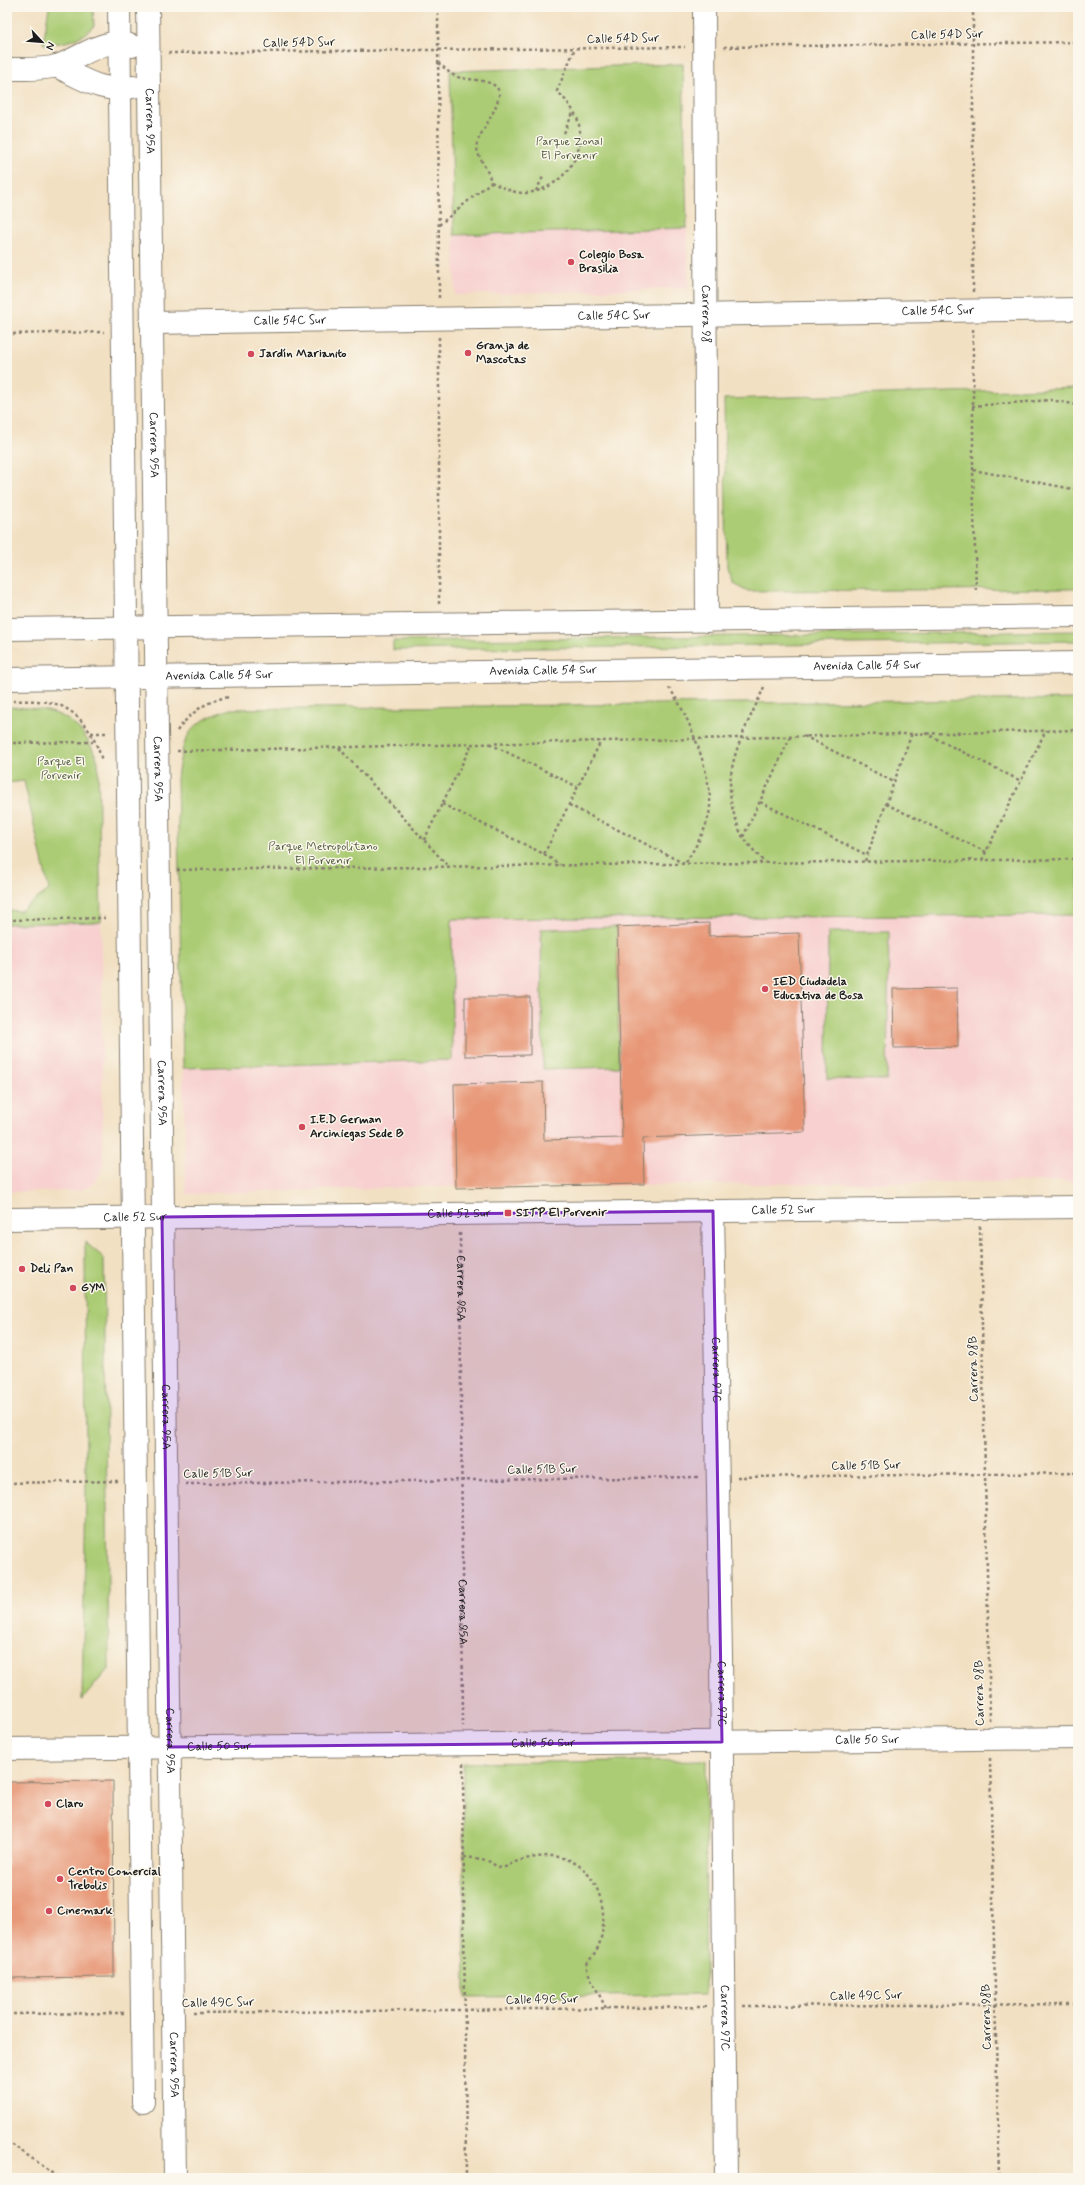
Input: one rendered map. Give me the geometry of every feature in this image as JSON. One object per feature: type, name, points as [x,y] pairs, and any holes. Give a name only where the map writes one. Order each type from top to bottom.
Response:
[{"type":"street","points":[[119,7],[143,2102]]},
{"type":"street","name":"Carrera 95A","points":[[148,7],[157,53],[148,82],[175,2178]]},
{"type":"street","name":"Carrera 98","points":[[704,7],[708,621]]},
{"type":"street","points":[[7,69],[56,66],[101,45],[119,43],[157,53]]},
{"type":"street","points":[[56,66],[102,88],[120,90],[139,86],[148,82]]},
{"type":"street","name":"Calle 54C Sur","points":[[151,324],[1078,309]]},
{"type":"street","points":[[7,629],[1078,616]]},
{"type":"street","name":"Avenida Calle 54 Sur","points":[[7,679],[1078,663]]},
{"type":"street","name":"Calle 52 Sur","points":[[7,1219],[1078,1206]]},
{"type":"street","name":"Carrera 97C","points":[[713,1211],[722,1742],[726,2178]]},
{"type":"street","name":"Calle 50 Sur","points":[[7,1749],[1078,1738]]},
{"type":"path","name":"Calle 54D Sur","points":[[157,53],[1078,42]]},
{"type":"path","points":[[491,182],[508,190],[525,193],[536,191],[557,182],[570,169],[577,153],[580,136],[577,119],[574,112],[569,103],[557,91],[575,48]]},
{"type":"path","points":[[438,63],[456,77],[469,80],[486,81],[497,91],[499,99],[477,142],[476,148],[478,155],[489,173],[491,182]]},
{"type":"path","points":[[564,133],[574,112]]},
{"type":"path","points":[[536,191],[543,177]]},
{"type":"path","points":[[439,226],[491,182]]},
{"type":"path","points":[[7,334],[106,332]]},
{"type":"path","points":[[972,406],[1051,400],[1078,405]]},
{"type":"path","points":[[973,470],[1078,490]]},
{"type":"path","points":[[765,863],[743,837],[734,814],[729,789],[733,762],[740,738],[774,668]]},
{"type":"path","points":[[653,669],[671,689],[703,762],[711,792],[709,813],[703,833],[685,864]]},
{"type":"path","points":[[7,701],[46,701],[67,709],[86,726],[97,746],[102,761]]},
{"type":"path","points":[[982,860],[1046,730]]},
{"type":"path","points":[[170,752],[1078,730]]},
{"type":"path","points":[[865,861],[912,733]]},
{"type":"path","points":[[924,733],[1021,781]]},
{"type":"path","points":[[743,837],[791,736]]},
{"type":"path","points":[[803,736],[894,782]]},
{"type":"path","points":[[544,854],[601,741]]},
{"type":"path","points":[[7,743],[93,742]]},
{"type":"path","points":[[424,840],[472,744]]},
{"type":"path","points":[[490,744],[578,787]]},
{"type":"path","points":[[339,747],[448,866]]},
{"type":"path","points":[[760,802],[867,855]]},
{"type":"path","points":[[442,804],[544,854],[561,865]]},
{"type":"path","points":[[886,804],[986,852]]},
{"type":"path","points":[[569,805],[685,864]]},
{"type":"path","points":[[174,870],[1078,859]]},
{"type":"path","points":[[7,920],[105,918]]},
{"type":"path","name":"Carrera 98B","points":[[979,1208],[999,2178]]},
{"type":"path","name":"Carrera 95A","points":[[460,1214],[466,2178]]},
{"type":"path","name":"Calle 51B Sur","points":[[166,1484],[1078,1473]]},
{"type":"path","points":[[7,1483],[122,1481],[135,1483]]},
{"type":"path","points":[[464,1858],[487,1860],[496,1867],[506,1867],[513,1863],[532,1858],[552,1856],[572,1860],[587,1872],[599,1890],[603,1907],[602,1930],[599,1946],[586,1966],[606,2008]]},
{"type":"path","name":"Calle 49C Sur","points":[[173,2013],[1078,2004]]},
{"type":"path","points":[[7,2014],[142,2013]]},
{"type":"path","points":[[7,2141],[60,2178]]},
{"type":"highlighted area","points":[[713,1211],[722,1742],[169,1747],[162,1217]]},
{"type":"shaded area","name":"Colegio Bosa Brasilia","points":[[687,228],[689,288],[455,295],[454,235]]},
{"type":"shaded area","name":"IED Ciudadela Educativa de Bosa","points":[[1078,915],[1078,1181],[422,1187],[186,1194],[183,1068],[452,1060],[452,919]]},
{"type":"shaded area","points":[[101,922],[103,1167],[98,1178],[90,1186],[80,1191],[7,1192],[7,924]]},
{"type":"green space","points":[[49,7],[93,7],[94,26],[83,35],[70,41],[43,44]]},
{"type":"green space","name":"Parque Zonal El Porvenir","points":[[683,64],[687,228],[454,235],[450,71]]},
{"type":"green space","points":[[1078,388],[1078,589],[748,591],[733,583],[727,567],[724,399]]},
{"type":"green space","points":[[1078,631],[1078,641],[393,650],[393,641]]},
{"type":"green space","name":"Parque Metropolitano El Porvenir","points":[[1078,699],[1078,915],[452,919],[452,1060],[183,1068],[177,777],[182,751],[190,732],[196,726],[216,714],[230,709]]},
{"type":"green space","name":"Parque El Porvenir","points":[[7,707],[38,709],[63,717],[82,733],[91,745],[98,761],[101,922],[7,924],[7,910],[20,911],[49,890],[24,781],[7,783]]},
{"type":"green space","points":[[617,927],[619,1067],[543,1069],[541,929]]},
{"type":"green space","points":[[828,932],[889,932],[887,1080],[827,1079]]},
{"type":"green space","points":[[85,1242],[104,1258],[109,1668],[82,1700],[86,1493]]},
{"type":"green space","points":[[706,1760],[705,1995],[465,1997],[463,1763]]},
{"type":"building","points":[[709,923],[709,936],[799,933],[805,1132],[643,1138],[644,1184],[456,1188],[454,1084],[543,1082],[544,1140],[622,1138],[617,927]]},
{"type":"building","points":[[957,988],[958,1047],[894,1048],[893,989]]},
{"type":"building","points":[[465,997],[530,997],[530,1055],[465,1056]]},
{"type":"building","name":"Centro Comercial Trebolis","points":[[113,1781],[114,1977],[7,1978],[7,1782]]},
{"type":"place","name":"Colegio Bosa Brasilia","points":[[571,262]]},
{"type":"place","name":"Granja de Mascotas","points":[[468,353]]},
{"type":"place","name":"Jardín Marianito","points":[[251,354]]},
{"type":"place","name":"IED Ciudadela Educativa de Bosa","points":[[765,989]]},
{"type":"place","name":"I.E.D German Arciniegas Sede B","points":[[302,1127]]},
{"type":"place","name":"SITP El Porvenir","points":[[508,1213]]},
{"type":"place","name":"Deli Pan","points":[[22,1269]]},
{"type":"place","name":"GYM","points":[[73,1288]]},
{"type":"place","name":"Claro","points":[[48,1804]]},
{"type":"place","name":"Centro Comercial Trebolis","points":[[60,1879]]},
{"type":"place","name":"Cinemark","points":[[49,1911]]}]
